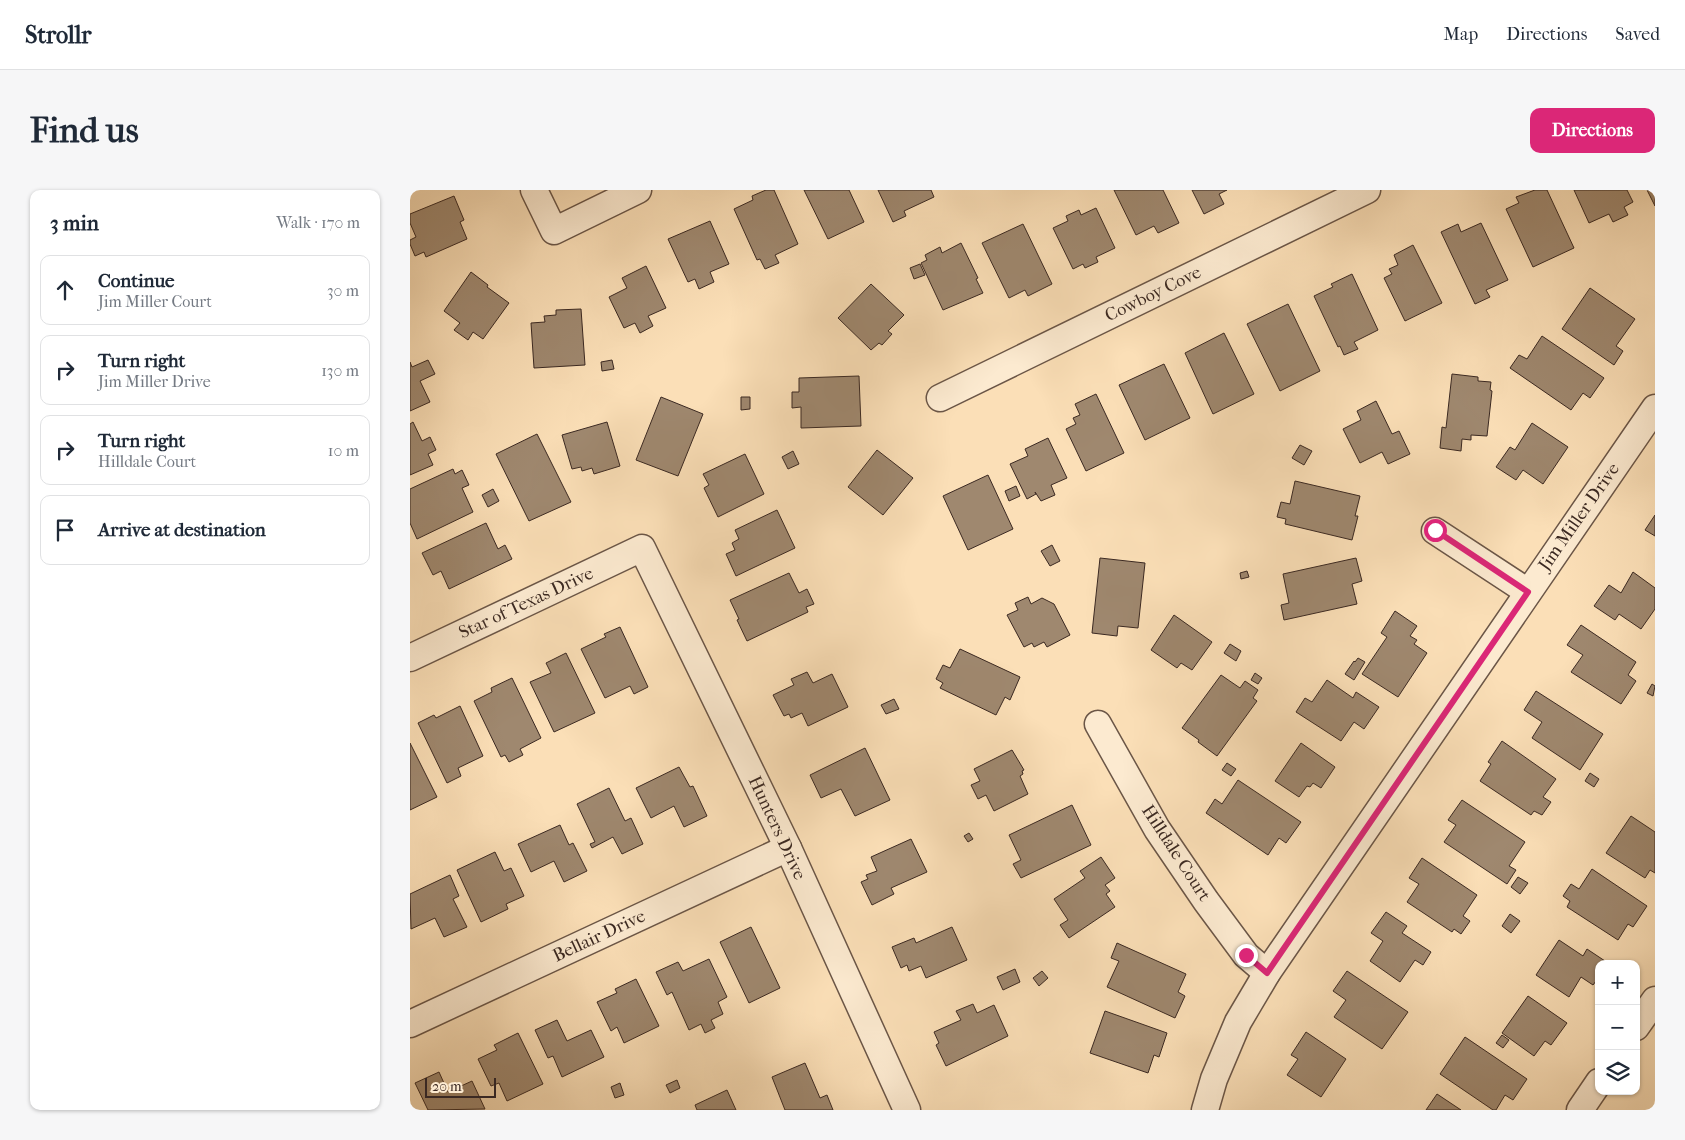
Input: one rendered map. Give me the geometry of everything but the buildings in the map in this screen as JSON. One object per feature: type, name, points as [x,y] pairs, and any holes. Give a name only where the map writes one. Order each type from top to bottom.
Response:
[{"type":"street","points":[[534,190],[554,232],[638,190]]},
{"type":"street","name":"Cowboy Cove","points":[[940,398],[1367,190]]},
{"type":"street","name":"Jim Miller Drive","points":[[1205,1110],[1214,1079],[1238,1022],[1267,973],[1655,408]]},
{"type":"street","points":[[1435,530],[1528,592]]},
{"type":"street","name":"Star of Texas Drive","points":[[410,658],[642,548]]},
{"type":"street","name":"Hunters Drive","points":[[642,548],[788,848],[907,1110]]},
{"type":"street","name":"Hilldale Court","points":[[1098,724],[1158,828],[1195,885],[1246,955],[1267,973]]},
{"type":"street","name":"Bellair Drive","points":[[410,1024],[788,848]]},
{"type":"street","points":[[1640,1021],[1655,1000]]},
{"type":"street","points":[[1580,1110],[1595,1088]]},
{"type":"route","points":[[1246,955],[1267,973],[1528,592],[1435,530]]}]
